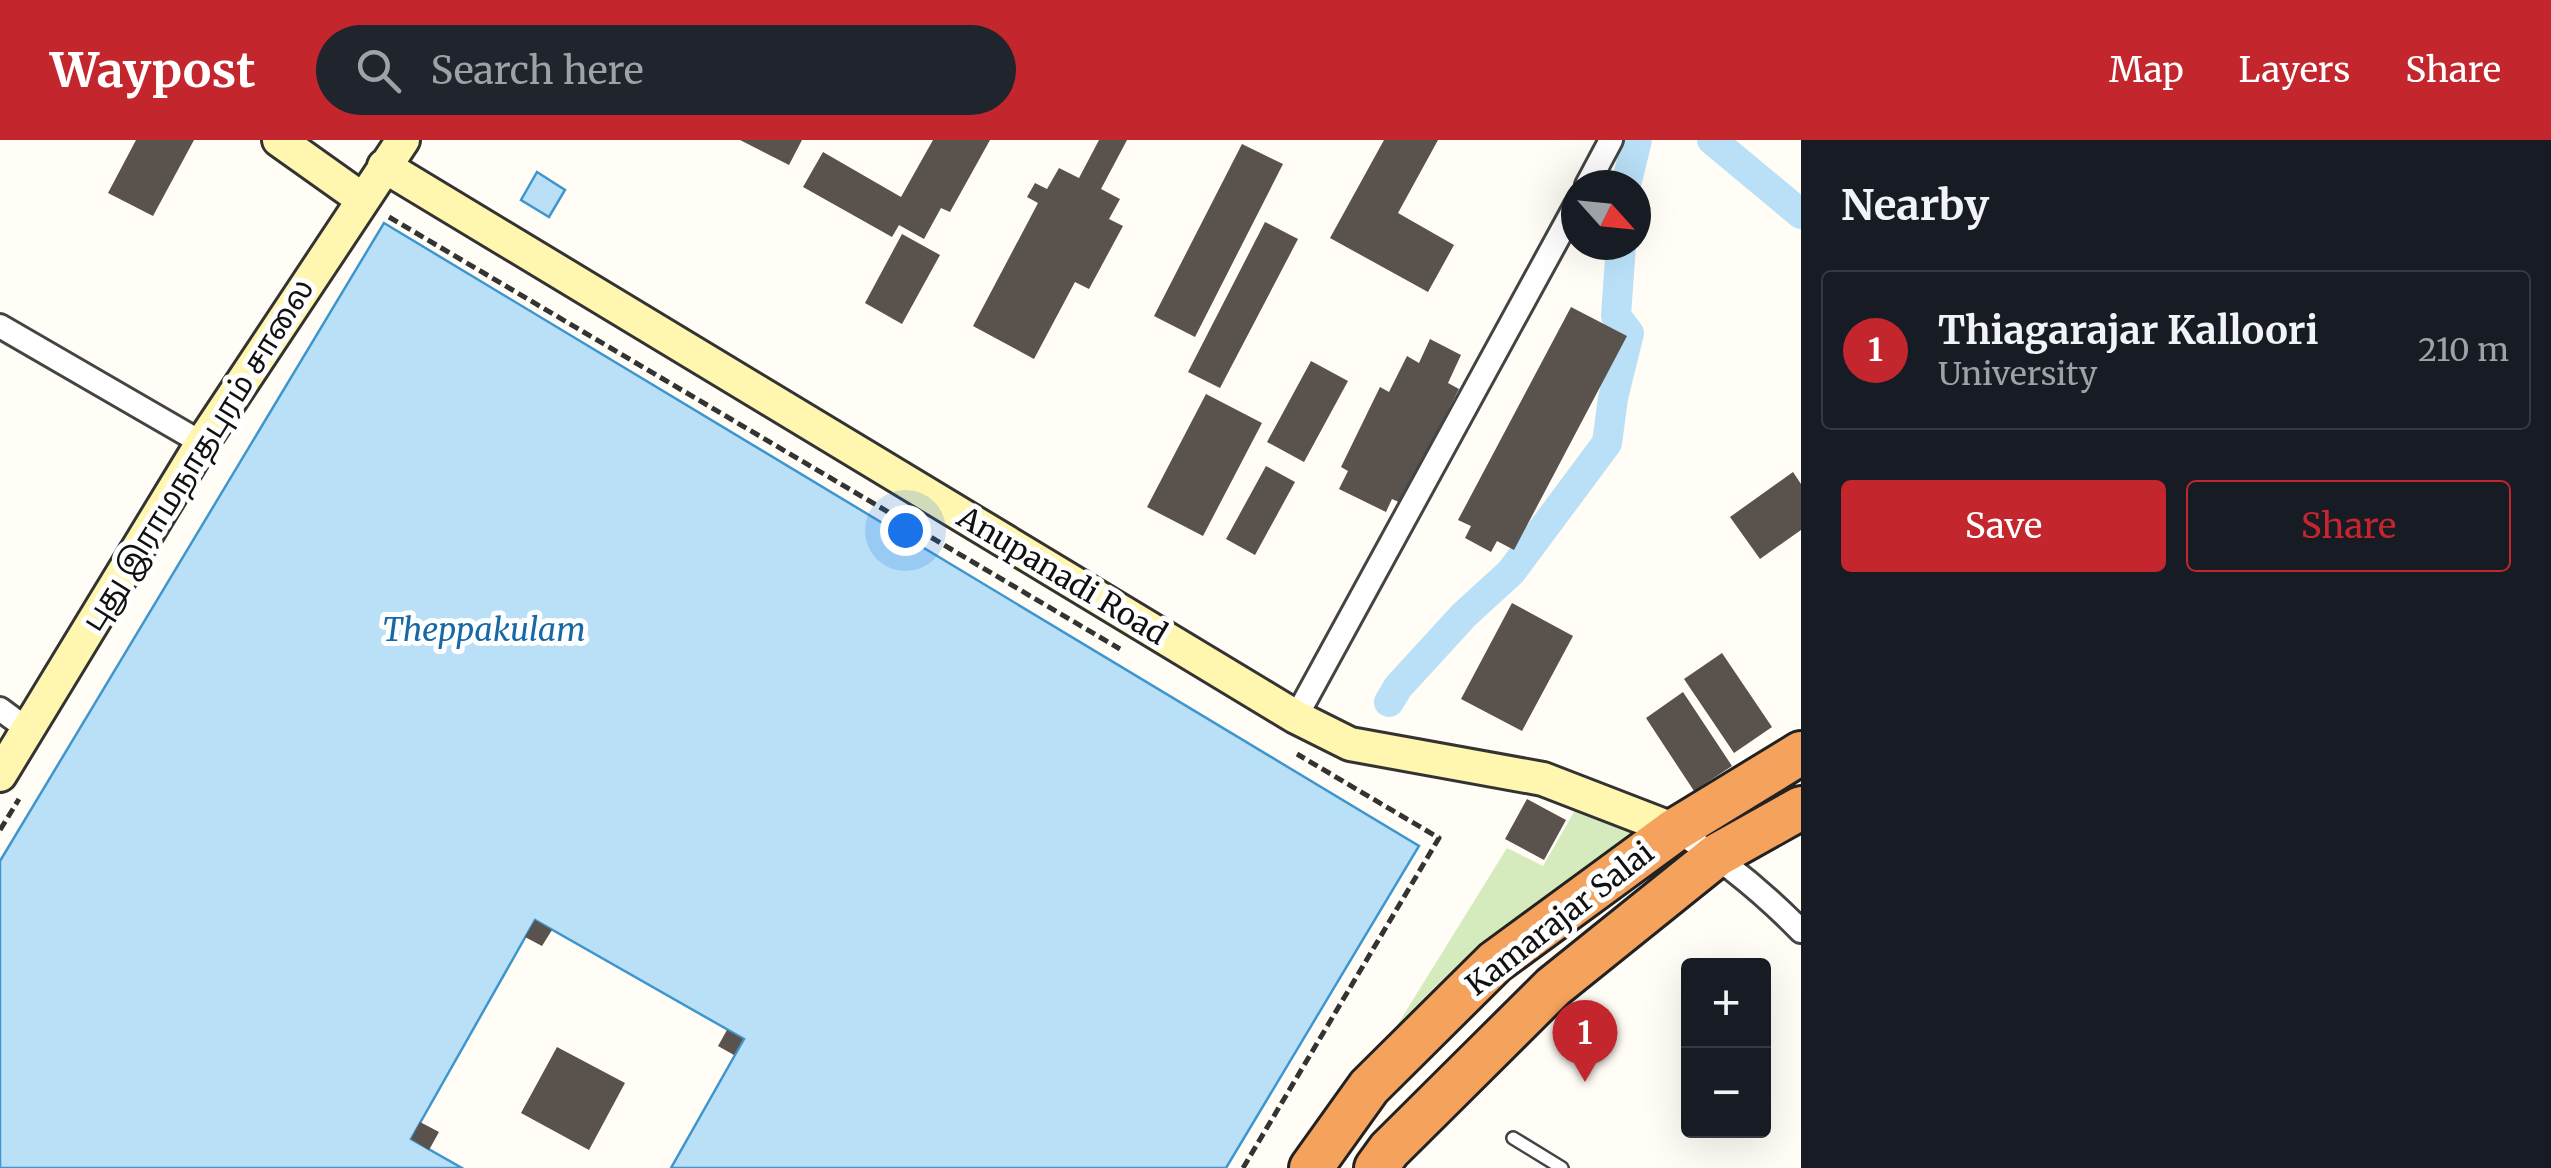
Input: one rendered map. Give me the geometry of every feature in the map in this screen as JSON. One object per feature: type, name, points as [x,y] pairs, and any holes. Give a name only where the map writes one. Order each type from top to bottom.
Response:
[{"type":"highway","name":"Kamarajar Salai","points":[[1311,1168],[1369,1087],[1495,962],[1675,830],[1801,753]]},
{"type":"highway","name":"Kamarajar Salai","points":[[1376,1168],[1389,1150],[1553,987],[1716,855],[1801,808]]},
{"type":"street","points":[[279,140],[368,204]]},
{"type":"street","points":[[1595,170],[1612,140]]},
{"type":"street","name":"புது இராமநாதபுரம் சாலை","points":[[10,786],[28,729],[202,442],[368,204],[394,153]]},
{"type":"street","name":"Anupanadi Road","points":[[394,153],[1290,732],[1543,778],[1675,830]]},
{"type":"street","points":[[1290,732],[1561,233]]},
{"type":"street","points":[[0,326],[202,442]]},
{"type":"street","points":[[0,709],[28,729]]},
{"type":"street","points":[[1675,830],[1755,885],[1801,931]]},
{"type":"lane","points":[[1513,1138],[1562,1168]]},
{"type":"path","points":[[368,204],[1130,656]]},
{"type":"path","points":[[1243,1168],[1439,838],[1290,732]]},
{"type":"path","points":[[0,830],[10,786]]},
{"type":"green space","points":[[1578,805],[1645,828],[1396,1038],[1393,1032],[1507,848],[1543,866]]},
{"type":"water","points":[[537,172],[565,190],[549,217],[521,200]]},
{"type":"water","name":"Theppakulam","points":[[384,223],[1419,846],[1226,1168],[671,1168],[744,1039],[535,920],[411,1139],[462,1168],[0,1168],[0,861]]},
{"type":"building","points":[[136,140],[194,140],[153,216],[108,193]]},
{"type":"building","points":[[740,140],[802,140],[789,165]]},
{"type":"building","points":[[933,140],[990,140],[950,212],[941,208],[924,239],[899,225],[892,237],[803,187],[823,152],[901,197]]},
{"type":"building","points":[[1099,140],[1127,140],[1101,189],[1120,199],[1109,219],[1123,226],[1089,289],[1075,282],[1034,359],[973,326],[1038,203],[1027,197],[1035,183],[1047,189],[1059,168],[1079,178]]},
{"type":"building","points":[[1384,140],[1438,140],[1398,213],[1454,245],[1428,292],[1330,238]]},
{"type":"building","points":[[1242,144],[1283,164],[1195,337],[1154,316]]},
{"type":"building","points":[[1265,222],[1298,239],[1220,388],[1188,372]]},
{"type":"building","points":[[902,234],[940,255],[902,324],[865,303]]},
{"type":"building","points":[[1571,307],[1627,336],[1514,550],[1497,541],[1491,552],[1465,538],[1471,526],[1458,520]]},
{"type":"building","points":[[1430,339],[1461,355],[1448,383],[1459,389],[1401,503],[1392,499],[1386,512],[1339,489],[1348,471],[1341,467],[1380,387],[1389,392],[1407,356],[1419,363]]},
{"type":"building","points":[[1311,361],[1348,381],[1304,462],[1267,442]]},
{"type":"building","points":[[1206,394],[1262,423],[1203,536],[1147,507]]},
{"type":"building","points":[[1266,466],[1295,482],[1255,555],[1226,539]]},
{"type":"building","points":[[1793,472],[1801,484],[1801,530],[1760,559],[1730,517]]},
{"type":"building","points":[[1512,603],[1573,636],[1522,731],[1461,699]]},
{"type":"building","points":[[1722,653],[1772,727],[1734,753],[1684,679]]},
{"type":"building","points":[[1683,692],[1732,766],[1694,791],[1646,718]]},
{"type":"building","points":[[1527,799],[1566,820],[1544,860],[1505,839]]},
{"type":"building","points":[[535,920],[552,930],[542,946],[525,937]]},
{"type":"building","points":[[727,1030],[743,1039],[734,1055],[718,1046]]},
{"type":"building","points":[[557,1047],[625,1083],[589,1150],[521,1113]]},
{"type":"building","points":[[420,1122],[439,1132],[429,1150],[411,1139]]},
{"type":"waterway","points":[[1630,170],[1637,140]]},
{"type":"waterway","points":[[1712,140],[1801,214]]},
{"type":"waterway","points":[[1389,702],[1464,615],[1511,572],[1607,443],[1629,333],[1616,316],[1620,260]]},
{"type":"place","name":"Thiagarajar Kalloori","points":[[1585,1082]]}]
